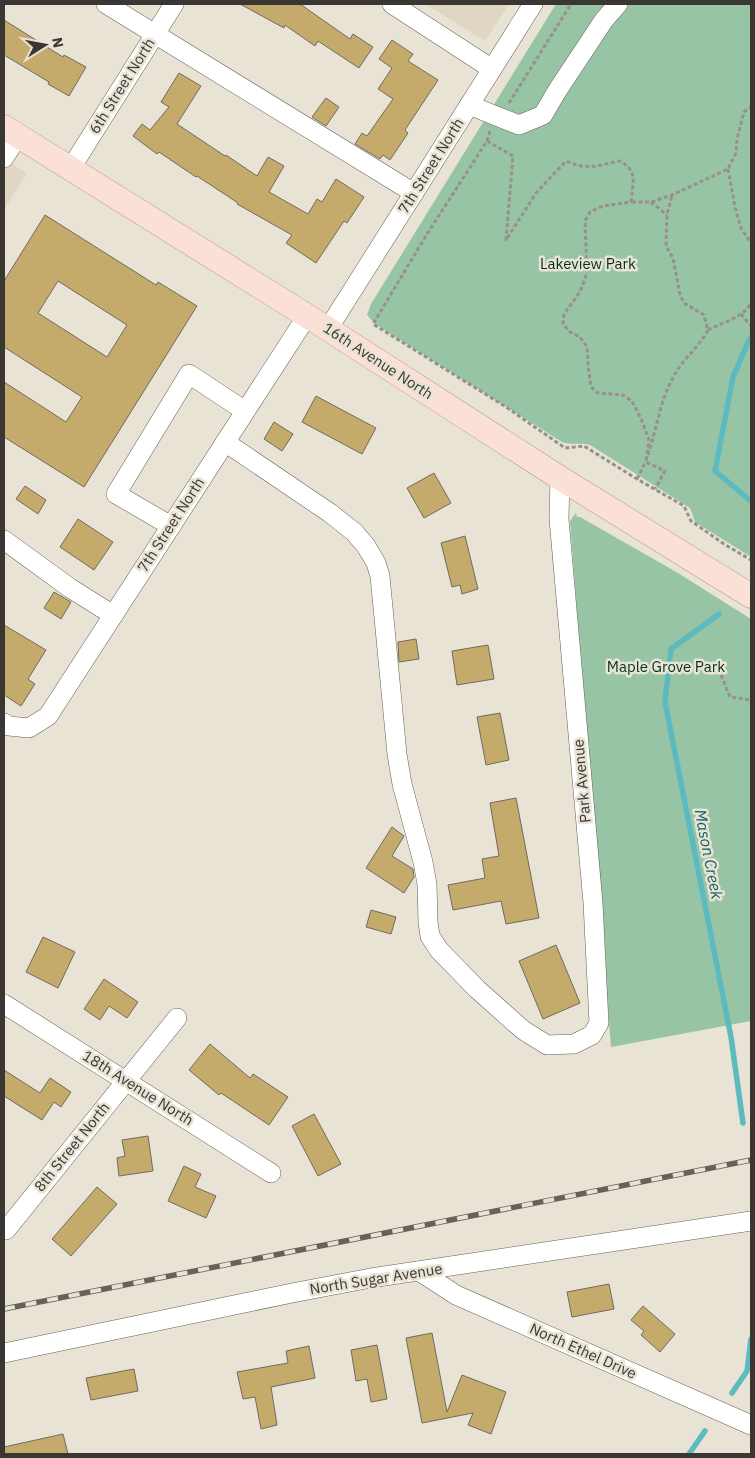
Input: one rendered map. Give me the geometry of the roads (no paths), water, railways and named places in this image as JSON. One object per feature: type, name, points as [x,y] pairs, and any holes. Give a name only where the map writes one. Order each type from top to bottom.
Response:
[{"type":"main road","name":"16th Avenue North","points":[[11,131],[328,329],[560,478],[751,596]]},
{"type":"street","points":[[106,4],[414,193]]},
{"type":"street","name":"6th Street North","points":[[71,168],[174,4]]},
{"type":"street","points":[[392,4],[492,69]]},
{"type":"street","name":"7th Street North","points":[[328,329],[533,4]]},
{"type":"street","points":[[469,105],[519,125],[543,115],[604,20],[618,4]]},
{"type":"street","points":[[4,158],[11,131]]},
{"type":"street","name":"7th Street North","points":[[4,723],[9,726],[29,728],[48,716],[306,316]]},
{"type":"street","points":[[171,526],[116,494],[189,374],[245,411]]},
{"type":"street","name":"Park Avenue","points":[[225,442],[330,513],[354,532],[366,546],[376,563],[380,576],[397,754],[402,784],[427,884],[430,936],[439,950],[477,989],[523,1030],[547,1045],[574,1044],[592,1035],[599,1023],[593,903],[559,518],[560,478]]},
{"type":"street","points":[[4,540],[70,588],[113,615]]},
{"type":"street","name":"18th Avenue North","points":[[4,1004],[272,1173]]},
{"type":"street","name":"8th Street North","points":[[5,1230],[177,1018]]},
{"type":"street","name":"North Sugar Avenue","points":[[4,1353],[371,1278],[751,1221]]},
{"type":"street","name":"North Ethel Drive","points":[[418,1271],[456,1295],[751,1425]]},
{"type":"waterway","name":"Mason Creek","points":[[751,338],[733,377],[715,471],[751,501]]},
{"type":"waterway","name":"Mason Creek","points":[[719,614],[671,649],[665,702],[731,1037],[743,1123]]},
{"type":"waterway","name":"Mason Creek","points":[[732,1393],[747,1371],[751,1339]]},
{"type":"waterway","name":"Mason Creek","points":[[689,1454],[705,1431]]},
{"type":"railway","points":[[4,1309],[751,1160]]},
{"type":"park label","name":"Lakeview Park","points":[[588,264]]},
{"type":"park label","name":"Maple Grove Park","points":[[666,667]]}]
